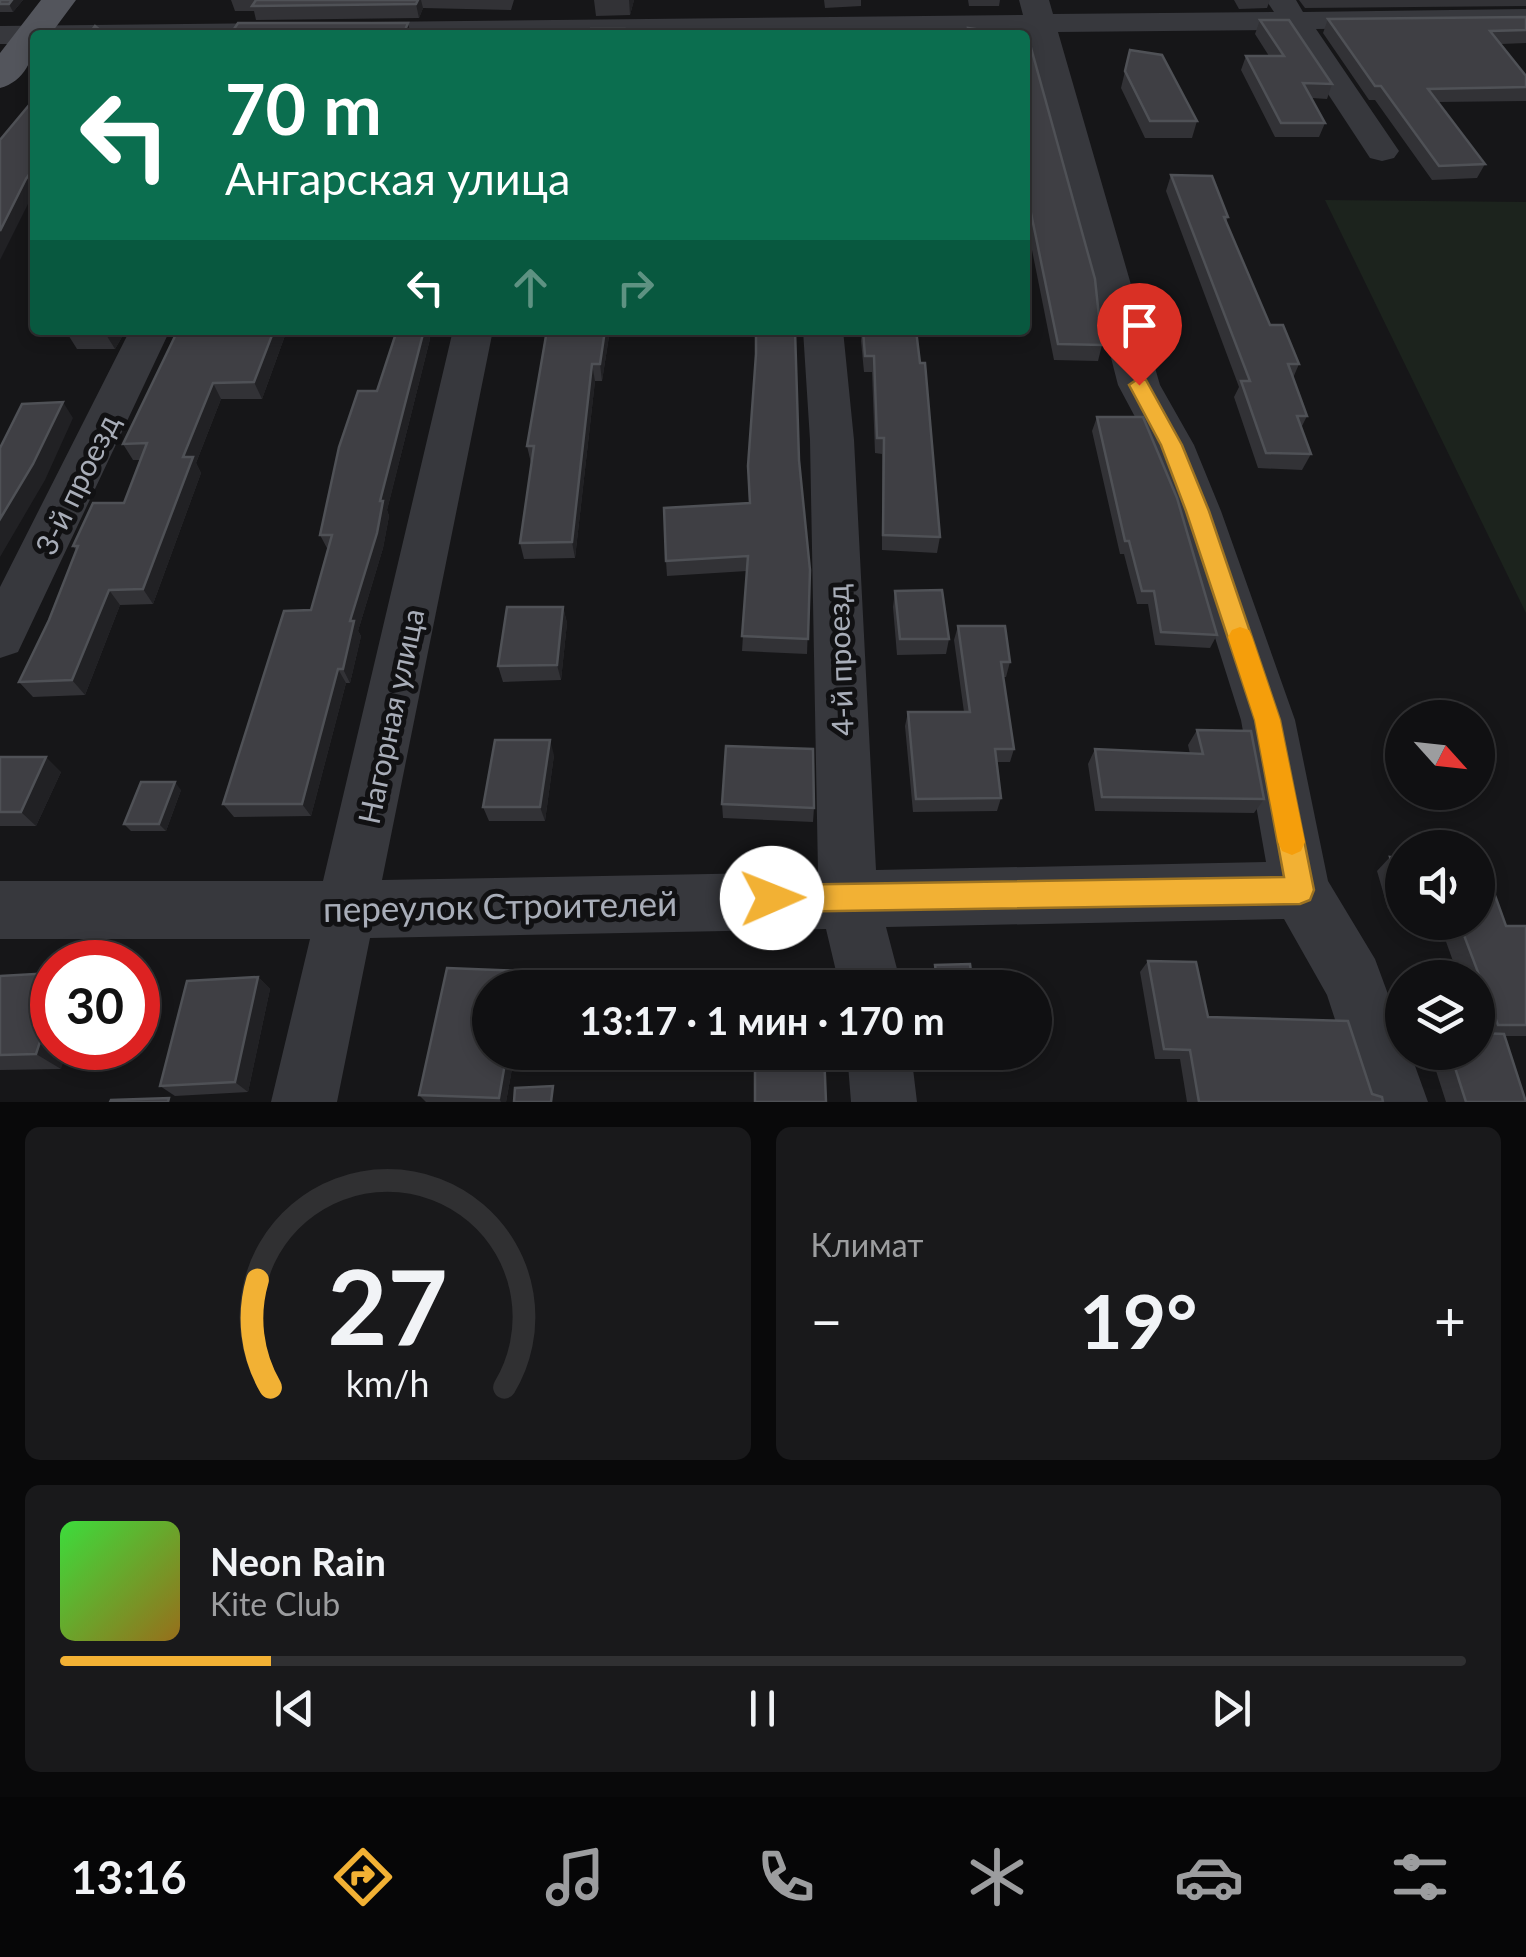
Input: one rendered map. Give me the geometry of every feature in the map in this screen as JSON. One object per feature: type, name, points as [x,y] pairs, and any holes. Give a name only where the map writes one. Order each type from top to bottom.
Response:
[{"type":"main road","points":[[0,78],[16,35],[59,0]]},
{"type":"street","points":[[294,30],[309,0]]},
{"type":"street","points":[[1514,0],[1526,16]]},
{"type":"street","points":[[355,30],[540,21],[794,21],[1038,12],[1287,9],[1526,16]]},
{"type":"street","points":[[1287,9],[1382,151]]},
{"type":"street","points":[[1038,12],[1139,385],[1172,445],[1198,511],[1268,720],[1300,890],[1353,981],[1395,1102]]},
{"type":"street","name":"3-й проезд","points":[[0,637],[148,335]]},
{"type":"street","name":"Нагорная улица","points":[[304,1102],[472,335]]},
{"type":"street","name":"4-й проезд","points":[[823,335],[832,440],[848,896],[866,970]]},
{"type":"street","name":"переулок Строителей","points":[[0,910],[348,910],[848,896],[1300,890]]},
{"type":"street","points":[[881,1070],[884,1102]]},
{"type":"shaded area","points":[[1325,200],[1526,202],[1526,613]]},
{"type":"building","points":[[256,0],[418,0],[416,4],[252,6]]},
{"type":"building","points":[[1526,17],[1526,30],[1490,31],[1526,76],[1526,87],[1428,89],[1485,164],[1439,166],[1328,19]]},
{"type":"building","points":[[1260,20],[1289,20],[1332,84],[1303,83],[1325,123],[1281,123],[1246,56],[1284,56]]},
{"type":"building","points":[[238,23],[408,23],[405,30],[233,30]]},
{"type":"building","points":[[1030,44],[1095,279],[1102,345],[1058,344],[1030,208]]},
{"type":"building","points":[[1130,50],[1162,55],[1197,121],[1150,121],[1125,71]]},
{"type":"building","points":[[30,104],[30,173],[0,231],[0,140]]},
{"type":"building","points":[[1171,175],[1212,176],[1228,217],[1224,217],[1270,325],[1283,325],[1299,364],[1288,364],[1307,416],[1297,416],[1311,454],[1266,453],[1241,381],[1250,381]]},
{"type":"building","points":[[176,335],[272,335],[254,382],[213,383],[183,457],[193,457],[143,589],[109,590],[72,680],[19,682],[49,620],[78,546],[73,546],[93,503],[124,503],[147,443],[123,444]]},
{"type":"building","points":[[395,335],[423,335],[380,501],[377,533],[350,621],[354,621],[343,669],[338,669],[302,804],[223,804],[284,611],[311,610],[332,535],[320,535],[339,447],[358,391],[377,391]]},
{"type":"building","points":[[546,335],[604,335],[600,364],[592,364],[572,542],[520,543],[534,446],[527,446]]},
{"type":"building","points":[[756,335],[795,335],[799,460],[810,570],[808,639],[742,636],[748,556],[666,561],[664,508],[750,503],[748,466]]},
{"type":"building","points":[[863,335],[917,335],[920,363],[925,363],[940,537],[883,535],[884,438],[877,438],[874,356],[865,356]]},
{"type":"building","points":[[63,402],[0,519],[0,448],[22,404]]},
{"type":"building","points":[[1097,417],[1143,417],[1177,498],[1217,635],[1161,632],[1154,591],[1142,591],[1129,541],[1125,541]]},
{"type":"building","points":[[942,590],[949,639],[900,639],[895,591]]},
{"type":"building","points":[[507,607],[563,607],[557,665],[498,666]]},
{"type":"building","points":[[958,626],[1005,626],[1010,662],[1001,662],[1014,749],[995,749],[1001,798],[916,799],[908,712],[970,712]]},
{"type":"building","points":[[1197,730],[1251,731],[1264,799],[1102,797],[1095,749],[1203,754]]},
{"type":"building","points":[[495,740],[550,740],[540,807],[483,807]]},
{"type":"building","points":[[726,746],[813,749],[814,808],[722,804]]},
{"type":"building","points":[[0,757],[46,757],[21,812],[0,812]]},
{"type":"building","points":[[141,782],[175,782],[159,824],[124,824]]},
{"type":"building","points":[[1495,895],[1506,926],[1526,926],[1526,1025],[1498,1025],[1495,960],[1473,960],[1466,940],[1495,940]]},
{"type":"building","points":[[1148,961],[1196,962],[1208,1017],[1348,1021],[1372,1094],[1382,1097],[1383,1102],[1199,1102],[1190,1050],[1164,1049]]},
{"type":"building","points":[[970,964],[971,970],[936,970],[935,965]]},
{"type":"building","points":[[447,968],[497,970],[472,970],[472,1070],[504,1070],[499,1098],[419,1095]]},
{"type":"building","points":[[30,974],[30,1054],[0,1055],[0,976]]},
{"type":"building","points":[[258,977],[235,1082],[160,1086],[187,981]]},
{"type":"building","points":[[1495,1034],[1504,1034],[1526,1102],[1466,1102],[1456,1070],[1495,1070]]},
{"type":"building","points":[[755,1070],[825,1070],[826,1102],[755,1102]]},
{"type":"building","points":[[553,1086],[551,1102],[514,1102],[515,1088]]},
{"type":"building","points":[[169,1098],[168,1102],[110,1102],[111,1100]]},
{"type":"slow traffic","points":[[1240,637],[1268,720],[1292,842]]},
{"type":"route","points":[[772,898],[1300,890],[1268,720],[1198,511],[1172,445],[1139,385]]}]
